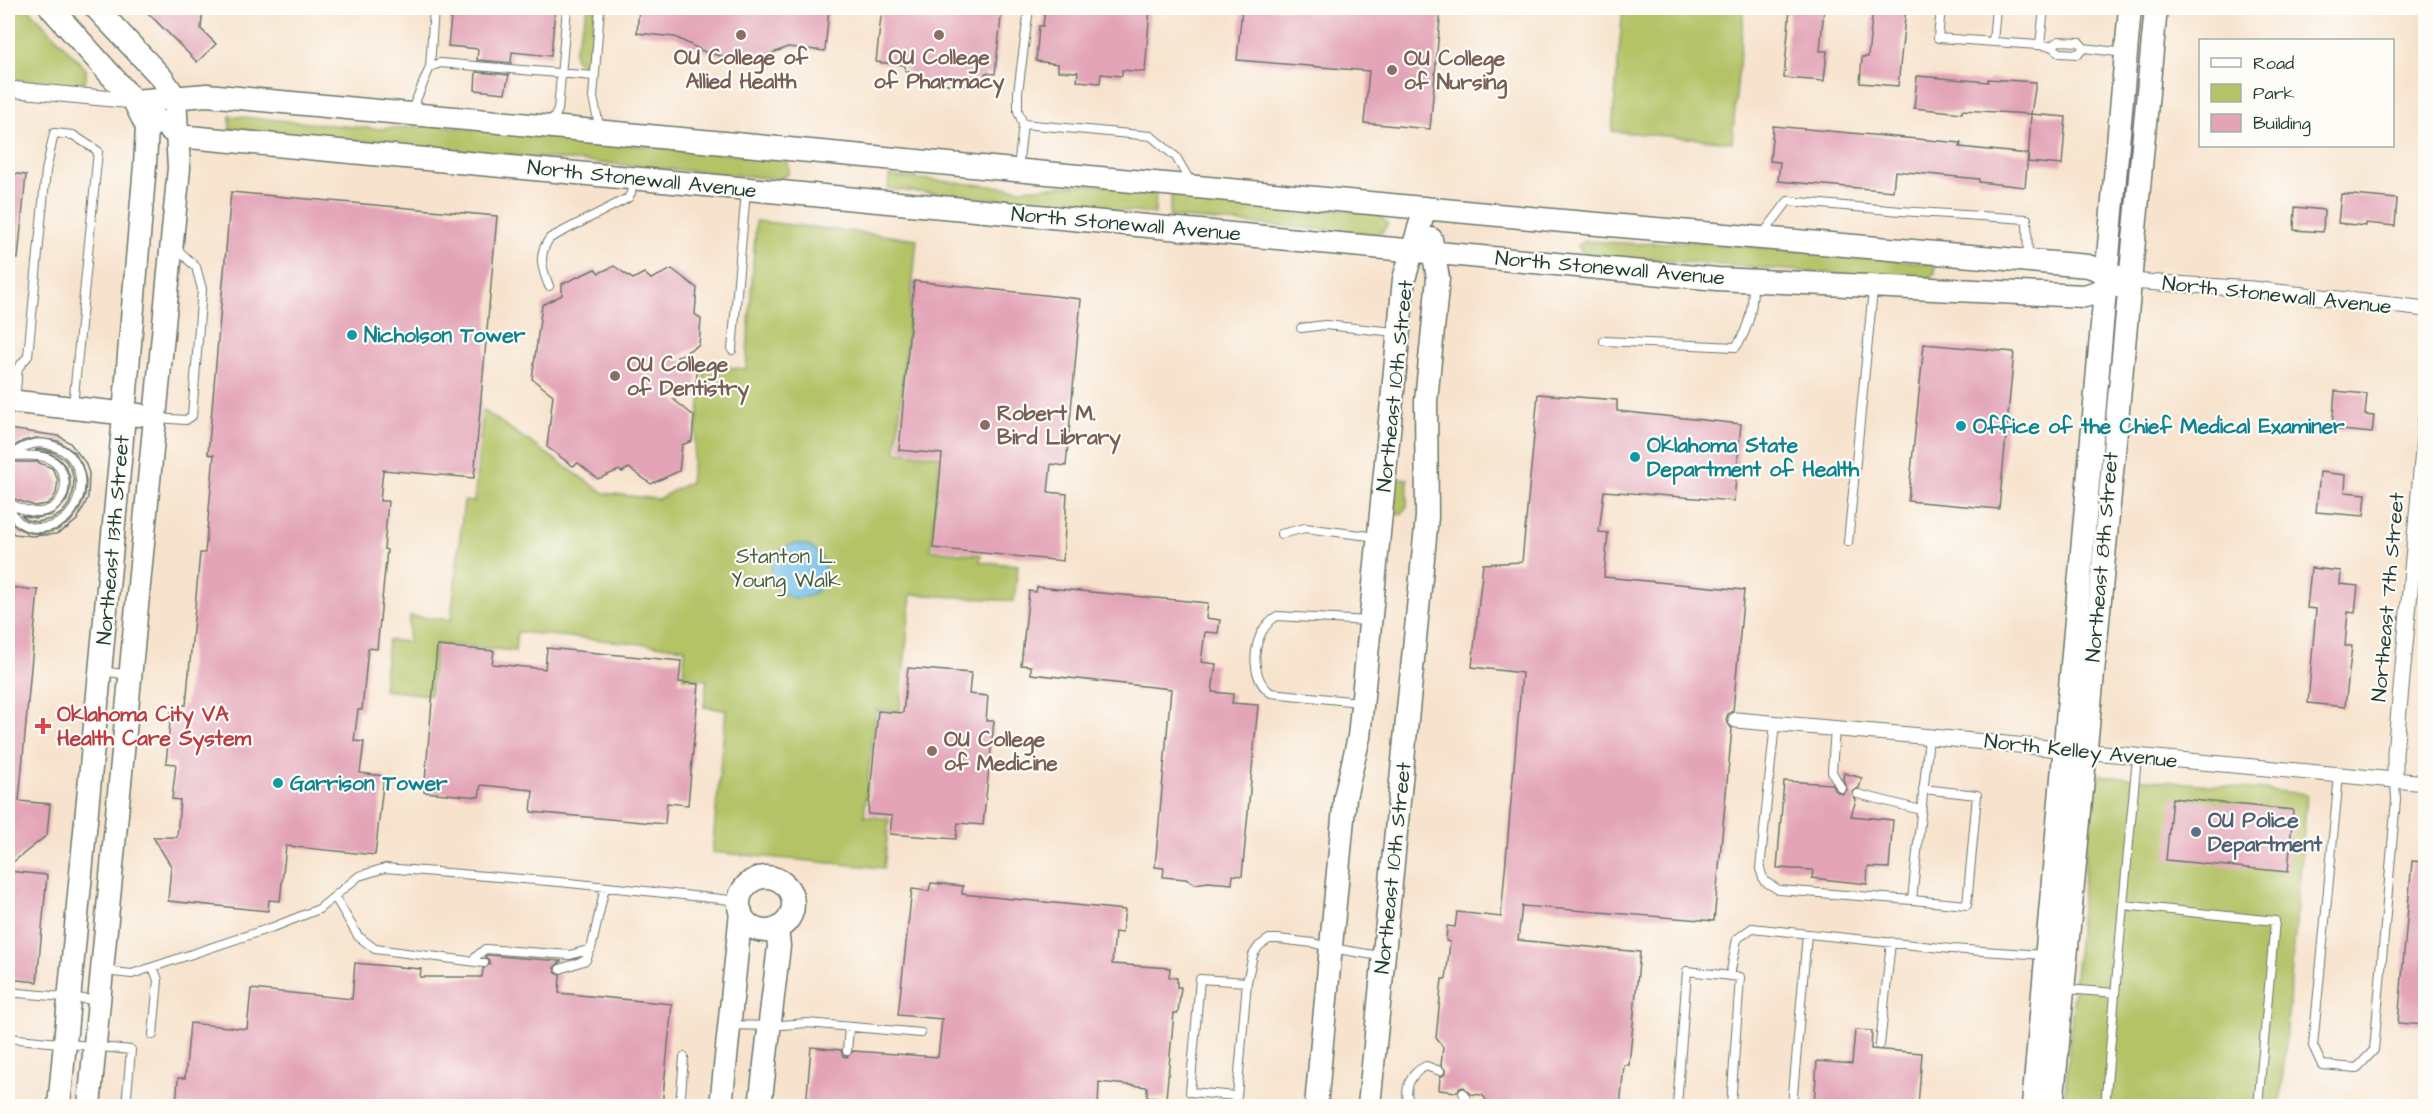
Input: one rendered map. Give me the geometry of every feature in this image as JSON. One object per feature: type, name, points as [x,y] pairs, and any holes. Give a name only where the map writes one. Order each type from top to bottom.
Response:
[{"type":"main road","name":"Northeast 13th Street","points":[[51,8],[134,100],[147,127],[146,165],[125,414],[59,1107]]},
{"type":"main road","points":[[96,8],[162,78],[175,97]]},
{"type":"main road","name":"Northeast 8th Street","points":[[2033,1107],[2056,956],[2074,751],[2106,281],[2130,8]]},
{"type":"main road","name":"Northeast 8th Street","points":[[2074,751],[2129,281],[2156,8]]},
{"type":"main road","name":"North Stonewall Avenue","points":[[134,100],[207,95],[1425,208],[2088,266],[2106,281]]},
{"type":"main road","name":"Northeast 13th Street","points":[[89,1107],[179,168],[175,97]]},
{"type":"main road","points":[[134,100],[178,136]]},
{"type":"main road","name":"North Stonewall Avenue","points":[[178,136],[1717,279],[2085,296],[2106,281],[2129,281]]},
{"type":"main road","name":"Northeast 10th Street","points":[[1316,1107],[1345,797],[1359,737],[1363,702],[1404,279],[1423,251],[1425,208]]},
{"type":"main road","name":"Northeast 10th Street","points":[[1369,1107],[1427,517],[1426,401],[1438,278],[1423,251]]},
{"type":"main road","points":[[11,402],[155,417]]},
{"type":"main road","points":[[722,1107],[740,907],[746,886],[757,879],[770,877],[783,883],[790,892],[793,907],[787,921],[777,929],[758,930],[747,923],[740,907]]},
{"type":"main road","points":[[760,1107],[779,946],[777,929]]},
{"type":"main road","name":"Northeast 8th Street","points":[[2052,1107],[2062,988],[2056,956]]},
{"type":"street","name":"North Stonewall Avenue","points":[[8,89],[134,100]]},
{"type":"street","name":"North Stonewall Avenue","points":[[2129,281],[2252,289],[2426,309]]},
{"type":"street","name":"Northeast 7th Street","points":[[2395,780],[2395,753],[2426,418]]},
{"type":"street","name":"North Kelley Avenue","points":[[1736,720],[2426,783]]},
{"type":"lane","points":[[410,113],[430,67],[434,8]]},
{"type":"lane","points":[[549,126],[558,110],[569,8]]},
{"type":"lane","points":[[600,8],[593,98],[600,131]]},
{"type":"lane","points":[[1018,170],[1023,124],[1018,111],[1018,92],[1029,8]]},
{"type":"lane","points":[[1941,8],[1938,38],[2051,46],[2060,53],[2078,54],[2084,48]]},
{"type":"lane","points":[[1993,42],[1996,8]]},
{"type":"lane","points":[[2040,45],[2044,8]]},
{"type":"lane","points":[[2051,46],[2059,41],[2079,42],[2084,48],[2126,53]]},
{"type":"lane","points":[[430,67],[440,63],[594,76]]},
{"type":"lane","points":[[1023,124],[1151,136],[1176,157],[1193,186]]},
{"type":"lane","points":[[11,402],[18,368],[28,356],[46,171],[54,133],[73,135],[98,151],[72,408]]},
{"type":"lane","points":[[549,286],[541,265],[544,245],[550,238],[628,198],[632,193],[633,178]]},
{"type":"lane","points":[[732,350],[746,189]]},
{"type":"lane","points":[[1760,238],[1788,201],[2026,219],[2028,261]]},
{"type":"lane","points":[[155,417],[186,420],[192,416],[202,289],[196,267],[172,245]]},
{"type":"lane","points":[[1604,341],[1736,347],[1744,335],[1752,306],[1753,280]]},
{"type":"lane","points":[[1848,542],[1874,285]]},
{"type":"lane","points":[[1301,328],[1325,325],[1399,333]]},
{"type":"lane","points":[[35,442],[48,444],[59,448],[74,462],[79,472],[80,493],[76,506],[61,522],[51,526],[30,527],[18,521],[8,504],[31,512],[45,511],[53,508],[61,500],[65,490],[62,470],[55,463],[37,456],[9,456],[25,445],[35,442]]},
{"type":"lane","points":[[1281,534],[1305,528],[1379,537]]},
{"type":"lane","points":[[1363,702],[1271,693],[1260,681],[1256,659],[1257,647],[1264,628],[1270,620],[1277,616],[1371,622]]},
{"type":"lane","points":[[100,671],[130,675]]},
{"type":"lane","points":[[1775,723],[1760,869],[1764,881],[1779,890],[1967,905],[1977,795],[1923,789]]},
{"type":"lane","points":[[1835,728],[1832,772],[1841,788]]},
{"type":"lane","points":[[1912,900],[1929,737]]},
{"type":"lane","points":[[2105,1107],[2137,757]]},
{"type":"lane","points":[[2339,775],[2313,1046],[2322,1065],[2357,1068],[2374,1050],[2396,800],[2395,780]]},
{"type":"lane","points":[[1858,794],[1921,810]]},
{"type":"lane","points":[[103,970],[132,974],[286,922],[319,909],[359,876],[385,868],[605,887],[740,907]]},
{"type":"lane","points":[[560,969],[586,960],[591,949],[605,887]]},
{"type":"lane","points":[[335,897],[358,936],[375,949],[484,963]]},
{"type":"lane","points":[[2123,905],[2275,921],[2258,1107]]},
{"type":"lane","points":[[1730,976],[1737,939],[1752,928],[2056,956]]},
{"type":"lane","points":[[1792,1107],[1807,934]]},
{"type":"lane","points":[[1247,982],[1200,979],[1190,1092],[1237,1096],[1247,982],[1253,955],[1259,946],[1269,939],[1313,943],[1385,957]]},
{"type":"lane","points":[[1880,1045],[1891,942]]},
{"type":"lane","points":[[471,961],[485,949],[570,955],[591,949]]},
{"type":"lane","points":[[153,967],[158,980],[153,1035]]},
{"type":"lane","points":[[1677,1107],[1687,971],[1740,977],[1731,1107]]},
{"type":"lane","points":[[2062,988],[2115,993]]},
{"type":"lane","points":[[8,992],[100,1000]]},
{"type":"lane","points":[[729,1025],[770,1026],[807,1023],[921,1033]]},
{"type":"lane","points":[[847,1051],[849,1028]]},
{"type":"lane","points":[[8,1038],[131,1050],[126,1107]]},
{"type":"lane","points":[[680,1107],[684,1057]]},
{"type":"lane","points":[[1411,1107],[1407,1094],[1410,1079],[1416,1071],[1426,1066],[1440,1071]]},
{"type":"lane","points":[[1463,1093],[1470,1107]]},
{"type":"green space","points":[[8,8],[28,8],[86,69],[86,77],[79,86],[8,79]]},
{"type":"green space","points":[[588,8],[595,8],[590,59],[584,65],[576,61],[574,51]]},
{"type":"green space","points":[[1623,8],[1744,8],[1732,142],[1612,131]]},
{"type":"green space","points":[[230,116],[377,129],[435,125],[779,159],[786,161],[789,167],[788,174],[780,179],[230,130]]},
{"type":"green space","points":[[889,176],[1022,189],[1087,184],[1156,191],[1155,214],[888,189]]},
{"type":"green space","points":[[1172,192],[1379,214],[1388,224],[1382,232],[1377,234],[1169,217]]},
{"type":"green space","name":"Stanton L. Young Walk","points":[[756,221],[917,239],[896,452],[940,456],[931,550],[981,555],[980,562],[1018,565],[1014,601],[911,594],[900,711],[876,710],[864,816],[889,819],[884,868],[712,852],[726,710],[704,707],[707,680],[683,678],[685,648],[517,632],[515,651],[436,644],[430,695],[383,690],[388,640],[408,642],[410,616],[451,620],[464,501],[474,502],[483,410],[604,493],[658,499],[690,482],[705,365],[746,369]]},
{"type":"green space","points":[[1585,241],[1640,244],[1699,241],[1935,264],[1935,273],[1925,281],[1584,254],[1578,246]]},
{"type":"green space","points":[[1397,478],[1408,479],[1407,506],[1402,514],[1397,514],[1395,503]]},
{"type":"green space","points":[[2099,775],[2307,794],[2280,1106],[2064,1106],[2091,792]]},
{"type":"water","points":[[793,544],[803,544],[813,548],[821,556],[825,571],[821,586],[813,594],[803,598],[793,598],[783,594],[775,586],[771,576],[771,566],[775,556],[783,548]]},
{"type":"building","points":[[143,8],[203,8],[201,29],[216,44],[197,62]]},
{"type":"building","points":[[452,8],[555,8],[551,56],[512,52],[511,63],[477,60],[478,49],[448,46]]},
{"type":"building","name":"OU College of Allied Health","points":[[639,8],[829,8],[825,51],[788,47],[750,62],[748,57],[721,56],[705,52],[675,37],[637,33]]},
{"type":"building","name":"OU College of Pharmacy","points":[[882,8],[1002,8],[995,74],[985,73],[985,79],[979,78],[978,87],[957,85],[908,80],[909,71],[905,71],[905,65],[876,62]]},
{"type":"building","points":[[1045,8],[1150,8],[1145,72],[1122,70],[1122,76],[1101,74],[1100,83],[1077,81],[1078,72],[1058,71],[1058,64],[1036,61],[1039,26],[1043,26]]},
{"type":"building","name":"OU College of Nursing","points":[[1242,8],[1441,8],[1430,129],[1364,123],[1369,71],[1237,60]]},
{"type":"building","points":[[1790,8],[1824,8],[1820,51],[1827,51],[1824,81],[1784,78]]},
{"type":"building","points":[[1873,8],[1906,8],[1898,86],[1860,83],[1862,57],[1868,57]]},
{"type":"building","points":[[476,72],[509,75],[505,93],[475,90]]},
{"type":"building","points":[[1917,76],[1988,82],[1988,79],[2036,82],[2031,114],[1962,110],[1962,113],[1914,108]]},
{"type":"building","points":[[2031,114],[2066,117],[2062,165],[2028,162]]},
{"type":"building","points":[[1773,126],[1961,143],[1960,147],[2028,154],[2025,187],[1979,182],[1979,179],[1895,171],[1893,191],[1778,181],[1780,162],[1770,161]]},
{"type":"building","points":[[8,173],[26,175],[18,259],[8,258]]},
{"type":"building","points":[[231,192],[497,216],[474,478],[383,470],[380,501],[388,501],[384,549],[387,550],[377,649],[368,648],[362,710],[358,710],[354,741],[364,742],[360,773],[384,776],[375,855],[286,846],[280,901],[269,900],[268,911],[168,901],[171,866],[153,837],[177,837],[180,800],[172,799],[176,764],[166,763],[171,712],[181,712],[182,705],[186,705],[200,553],[205,553],[214,455],[208,454]]},
{"type":"building","points":[[2341,194],[2397,199],[2395,226],[2338,223]]},
{"type":"building","points":[[2295,207],[2324,210],[2323,232],[2294,230]]},
{"type":"building","name":"OU College of Dentistry","points":[[614,266],[633,279],[644,273],[651,279],[672,269],[697,288],[695,314],[701,319],[699,345],[677,357],[697,372],[696,389],[673,399],[694,416],[692,441],[682,445],[679,471],[651,484],[629,468],[598,479],[578,463],[573,466],[547,447],[553,395],[532,379],[542,305],[562,295],[562,284],[595,269],[599,273]]},
{"type":"building","name":"Robert M. Bird Library","points":[[914,281],[1081,299],[1066,466],[1051,464],[1048,492],[1067,494],[1063,561],[933,548],[942,454],[899,450]]},
{"type":"building","name":"Office of the Chief Medical Examiner","points":[[1924,344],[2014,352],[1999,509],[1908,501]]},
{"type":"building","points":[[2335,391],[2367,394],[2365,415],[2374,416],[2372,433],[2332,429]]},
{"type":"building","points":[[1538,394],[1617,400],[1617,411],[1741,424],[1734,501],[1604,491],[1599,532],[1608,533],[1604,577],[1744,590],[1733,711],[1728,714],[1726,720],[1732,729],[1714,921],[1522,906],[1518,940],[1640,952],[1629,1065],[1624,1065],[1620,1107],[1527,1107],[1489,1103],[1482,1095],[1470,1094],[1464,1087],[1457,1092],[1439,1090],[1440,1077],[1446,1071],[1441,1065],[1443,1047],[1436,1038],[1442,979],[1446,979],[1450,942],[1446,941],[1447,926],[1455,927],[1457,912],[1501,917],[1522,673],[1472,667],[1483,564],[1522,562]]},
{"type":"building","points":[[8,429],[59,436],[70,443],[85,462],[89,473],[88,498],[77,520],[56,534],[33,536],[14,534],[8,526],[8,517],[16,527],[26,532],[39,534],[57,530],[70,522],[79,510],[85,495],[86,480],[82,465],[74,452],[58,441],[36,438],[23,441],[8,450]]},
{"type":"building","points":[[35,450],[53,452],[65,460],[74,480],[69,504],[62,513],[52,519],[37,522],[27,520],[21,515],[35,518],[52,515],[67,500],[70,488],[70,478],[66,467],[50,453]]},
{"type":"building","points":[[8,462],[37,462],[52,468],[58,480],[56,494],[52,500],[47,504],[35,506],[8,497]]},
{"type":"building","points":[[2320,472],[2346,475],[2345,492],[2366,494],[2364,516],[2316,512]]},
{"type":"building","points":[[2311,568],[2341,571],[2340,584],[2358,586],[2355,613],[2348,612],[2345,646],[2352,646],[2345,707],[2308,703],[2316,609],[2307,608]]},
{"type":"building","points":[[8,587],[38,590],[19,801],[50,804],[47,835],[8,866]]},
{"type":"building","points":[[1037,587],[1208,603],[1206,618],[1220,620],[1218,633],[1205,632],[1201,662],[1216,664],[1212,692],[1233,694],[1232,703],[1258,705],[1242,876],[1233,875],[1232,884],[1208,882],[1195,884],[1186,879],[1163,877],[1164,868],[1155,867],[1171,689],[1031,674],[1031,666],[1021,665],[1029,591],[1036,592]]},
{"type":"building","points":[[437,646],[494,651],[492,664],[545,669],[547,648],[681,661],[679,682],[699,684],[688,805],[667,803],[665,824],[531,812],[533,790],[481,785],[479,797],[424,792]]},
{"type":"building","name":"OU College of Medicine","points":[[908,668],[971,673],[969,694],[988,696],[986,721],[994,721],[983,825],[958,823],[956,839],[890,834],[892,816],[868,814],[878,711],[903,713]]},
{"type":"building","points":[[1844,773],[1862,778],[1859,788],[1852,792],[1856,800],[1851,816],[1893,820],[1889,868],[1868,867],[1867,884],[1812,878],[1813,870],[1777,868],[1784,781],[1832,784],[1836,791],[1842,794],[1847,789],[1843,779]]},
{"type":"building","points":[[2172,798],[2293,810],[2288,872],[2166,860]]},
{"type":"building","points":[[2412,861],[2426,862],[2426,1025],[2398,1023]]},
{"type":"building","points":[[8,871],[47,875],[37,982],[8,979]]},
{"type":"building","points":[[931,883],[963,886],[962,894],[1125,910],[1122,933],[1115,932],[1112,964],[1170,968],[1169,977],[1177,978],[1177,987],[1181,987],[1178,1013],[1174,1013],[1166,1098],[1147,1097],[1147,1087],[1099,1082],[1098,1107],[806,1107],[811,1047],[841,1050],[843,1056],[847,1057],[853,1051],[938,1057],[942,1019],[898,1015],[912,889],[929,891]]},
{"type":"building","points":[[487,955],[561,961],[554,968],[560,975],[559,993],[672,1004],[662,1107],[369,1107],[346,1104],[346,1107],[176,1107],[178,1078],[185,1078],[190,1023],[247,1029],[251,989],[352,999],[355,963],[421,969],[420,977],[482,977],[483,969],[490,964],[485,957]]},
{"type":"building","points":[[1855,1030],[1872,1031],[1871,1049],[1922,1053],[1918,1107],[1814,1107],[1817,1061],[1852,1064]]},
{"type":"place","name":"OU College of Allied Health","points":[[741,35]]},
{"type":"place","name":"OU College of Pharmacy","points":[[939,35]]},
{"type":"place","name":"OU College of Nursing","points":[[1392,70]]},
{"type":"place","name":"Nicholson Tower","points":[[352,335]]},
{"type":"place","name":"OU College of Dentistry","points":[[615,376]]},
{"type":"place","name":"Robert M. Bird Library","points":[[985,425]]},
{"type":"place","name":"Office of the Chief Medical Examiner","points":[[1961,426]]},
{"type":"place","name":"Oklahoma State Department of Health","points":[[1635,457]]},
{"type":"place","name":"Oklahoma City VA Health Care System","points":[[43,726]]},
{"type":"place","name":"OU College of Medicine","points":[[932,751]]},
{"type":"place","name":"Garrison Tower","points":[[278,783]]},
{"type":"place","name":"OU Police Department","points":[[2196,832]]}]
